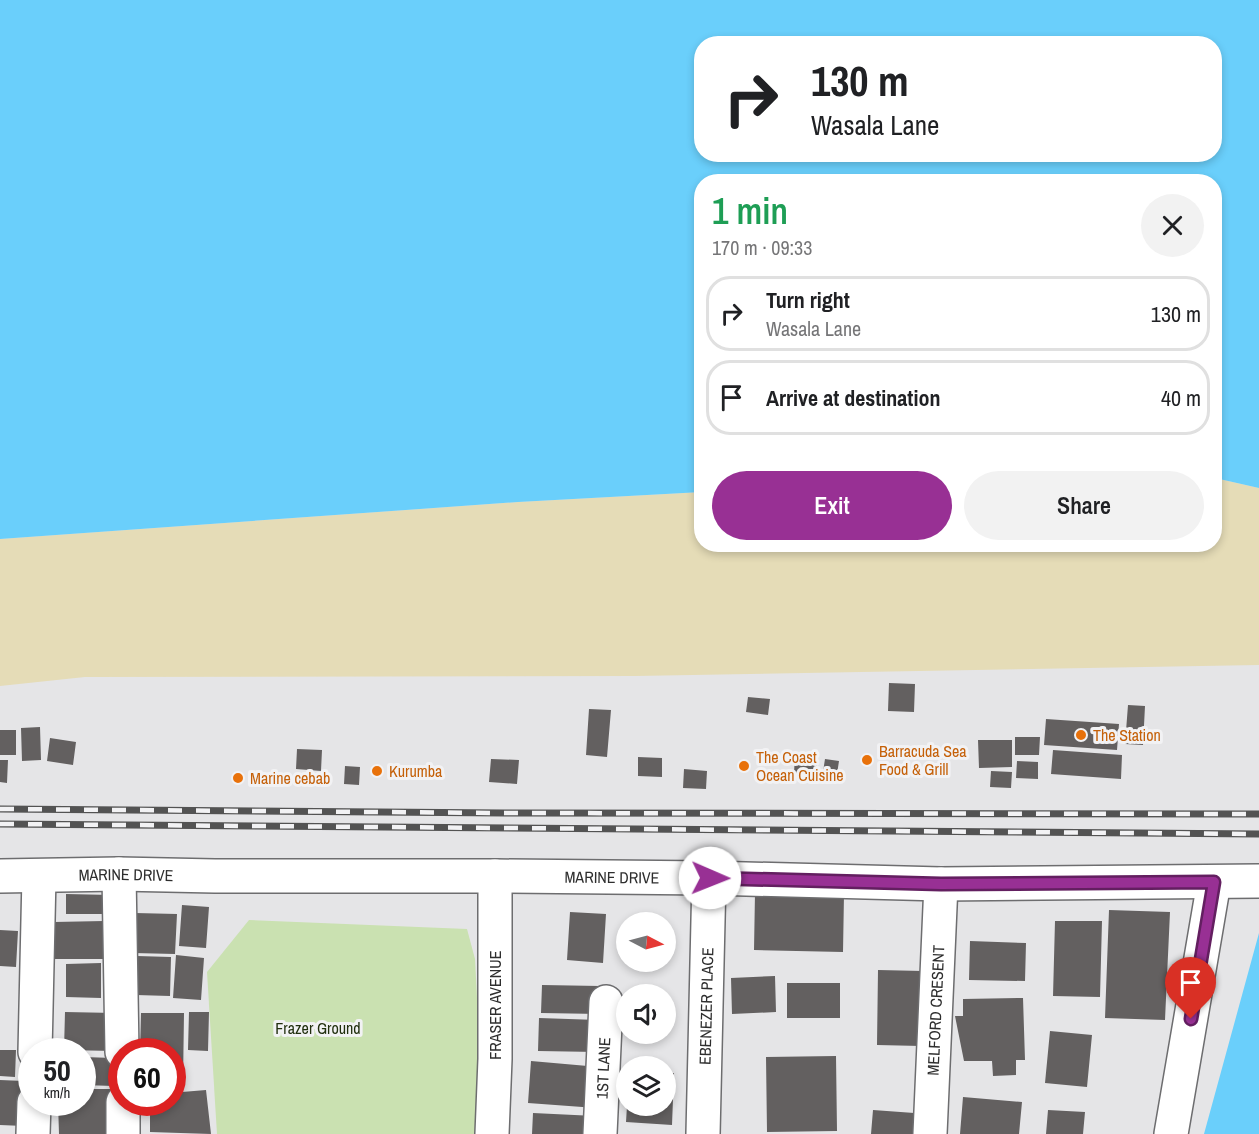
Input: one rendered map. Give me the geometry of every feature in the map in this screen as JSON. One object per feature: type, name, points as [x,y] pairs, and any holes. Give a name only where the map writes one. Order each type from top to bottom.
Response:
[{"type":"street","name":"MARINE DRIVE","points":[[0,876],[119,874],[495,876],[710,878],[941,884],[1255,881]]},
{"type":"street","points":[[119,874],[122,1038]]},
{"type":"street","points":[[35,1038],[39,876]]},
{"type":"street","name":"FRASER AVENUE","points":[[492,1134],[495,1047],[495,876]]},
{"type":"street","name":"EBENEZER PLACE","points":[[703,1134],[710,878]]},
{"type":"street","points":[[1171,1134],[1214,882]]},
{"type":"street","name":"MELFORD CRESENT","points":[[930,1134],[941,884]]},
{"type":"street","name":"1ST LANE","points":[[600,1134],[606,1002]]},
{"type":"street","points":[[33,1134],[34,1116]]},
{"type":"street","points":[[123,1116],[123,1134]]},
{"type":"green space","name":"Frazer Ground","points":[[249,920],[467,929],[475,959],[477,997],[477,1134],[217,1134],[207,972]]},
{"type":"sand","points":[[1222,480],[1259,488],[1259,665],[635,676],[85,677],[0,686],[0,539],[518,502],[694,492],[694,552],[1222,552]]},
{"type":"water","points":[[0,0],[1259,0],[1259,488],[1222,480],[1222,174],[694,174],[694,492],[518,502],[0,539]]},
{"type":"water","points":[[1259,933],[1259,1134],[1204,1134]]},
{"type":"building","points":[[889,683],[915,684],[914,712],[888,711]]},
{"type":"building","points":[[748,697],[770,699],[768,715],[746,712]]},
{"type":"building","points":[[1128,705],[1145,706],[1143,745],[1125,744]]},
{"type":"building","points":[[589,709],[611,710],[607,757],[586,755]]},
{"type":"building","name":"The Station","points":[[1046,719],[1119,724],[1117,750],[1044,745]]},
{"type":"building","points":[[40,727],[41,760],[22,761],[21,728]]},
{"type":"building","points":[[0,730],[16,730],[16,755],[0,755]]},
{"type":"building","points":[[1015,737],[1040,737],[1039,755],[1015,755]]},
{"type":"building","points":[[50,738],[76,742],[73,765],[47,761]]},
{"type":"building","points":[[978,740],[1012,740],[1012,767],[979,768]]},
{"type":"building","points":[[297,749],[322,750],[321,771],[296,769]]},
{"type":"building","points":[[1053,750],[1122,755],[1121,779],[1051,774]]},
{"type":"building","points":[[795,755],[817,756],[816,775],[794,773]]},
{"type":"building","points":[[638,757],[662,758],[662,777],[638,776]]},
{"type":"building","points":[[491,759],[519,760],[517,784],[489,782]]},
{"type":"building","points":[[825,759],[839,761],[837,774],[823,772]]},
{"type":"building","points":[[0,760],[8,760],[7,783],[0,782]]},
{"type":"building","points":[[1017,761],[1038,762],[1038,779],[1016,778]]},
{"type":"building","points":[[345,766],[360,767],[359,785],[344,784]]},
{"type":"building","points":[[684,769],[707,771],[706,789],[683,788]]},
{"type":"building","points":[[991,771],[1012,772],[1011,788],[990,787]]},
{"type":"building","points":[[755,893],[844,894],[843,952],[754,950]]},
{"type":"building","points":[[66,894],[112,895],[111,914],[66,914]]},
{"type":"building","points":[[182,905],[209,907],[206,948],[179,946]]},
{"type":"building","points":[[1109,910],[1170,912],[1165,1020],[1105,1018]]},
{"type":"building","points":[[570,912],[606,914],[603,963],[567,960]]},
{"type":"building","points":[[135,913],[177,914],[175,954],[133,953]]},
{"type":"building","points":[[104,921],[104,959],[54,959],[54,922]]},
{"type":"building","points":[[1055,921],[1102,921],[1100,997],[1053,996]]},
{"type":"building","points":[[0,930],[18,931],[16,967],[0,966]]},
{"type":"building","points":[[970,941],[1026,943],[1025,981],[969,980]]},
{"type":"building","points":[[176,955],[204,958],[201,1000],[173,998]]},
{"type":"building","points":[[137,956],[171,957],[170,996],[136,995]]},
{"type":"building","points":[[101,963],[101,998],[66,997],[66,964]]},
{"type":"building","points":[[878,970],[923,971],[921,1046],[877,1045]]},
{"type":"building","points":[[775,976],[776,1012],[732,1014],[731,978]]},
{"type":"building","points":[[787,983],[840,983],[840,1018],[787,1018]]},
{"type":"building","points":[[542,985],[600,986],[600,1014],[541,1013]]},
{"type":"building","points":[[1023,998],[1025,1060],[1016,1060],[1016,1075],[993,1076],[992,1061],[964,1061],[955,1016],[963,1016],[963,999]]},
{"type":"building","points":[[65,1012],[115,1013],[115,1038],[108,1038],[108,1051],[96,1051],[96,1038],[64,1038]]},
{"type":"building","points":[[189,1012],[209,1012],[208,1051],[188,1050]]},
{"type":"building","points":[[141,1013],[184,1013],[184,1038],[140,1038]]},
{"type":"building","points":[[539,1018],[598,1020],[597,1052],[538,1051]]},
{"type":"building","points":[[1050,1031],[1092,1035],[1087,1087],[1045,1083]]},
{"type":"building","points":[[0,1050],[16,1050],[15,1077],[0,1076]]},
{"type":"building","points":[[836,1056],[837,1131],[767,1132],[766,1057]]},
{"type":"building","points":[[96,1057],[108,1058],[108,1086],[96,1085]]},
{"type":"building","points":[[531,1061],[599,1067],[596,1108],[528,1103]]},
{"type":"building","points":[[0,1080],[18,1081],[18,1116],[24,1116],[24,1126],[0,1125]]},
{"type":"building","points":[[96,1089],[108,1089],[108,1116],[114,1116],[114,1134],[59,1134],[58,1116],[96,1116]]},
{"type":"building","points":[[206,1090],[211,1134],[150,1132],[150,1116],[186,1116],[186,1092]]},
{"type":"building","points":[[963,1097],[1022,1102],[1019,1134],[960,1134]]},
{"type":"building","points":[[873,1110],[928,1114],[926,1134],[871,1134]]},
{"type":"building","points":[[1048,1110],[1085,1112],[1083,1134],[1046,1134]]},
{"type":"building","points":[[533,1113],[595,1116],[594,1134],[532,1134]]},
{"type":"building","points":[[626,1116],[672,1116],[672,1125],[626,1122]]},
{"type":"railway","points":[[0,809],[504,813],[1259,814]]},
{"type":"railway","points":[[0,824],[1259,834]]},
{"type":"place","name":"The Station","points":[[1081,735]]},
{"type":"place","name":"Barracuda Sea Food & Grill","points":[[867,760]]},
{"type":"place","name":"The Coast Ocean Cuisine","points":[[744,766]]},
{"type":"place","name":"Kurumba","points":[[377,771]]},
{"type":"place","name":"Marine cebab","points":[[238,778]]},
{"type":"route","points":[[710,878],[941,884],[1214,882],[1191,1019]]}]
